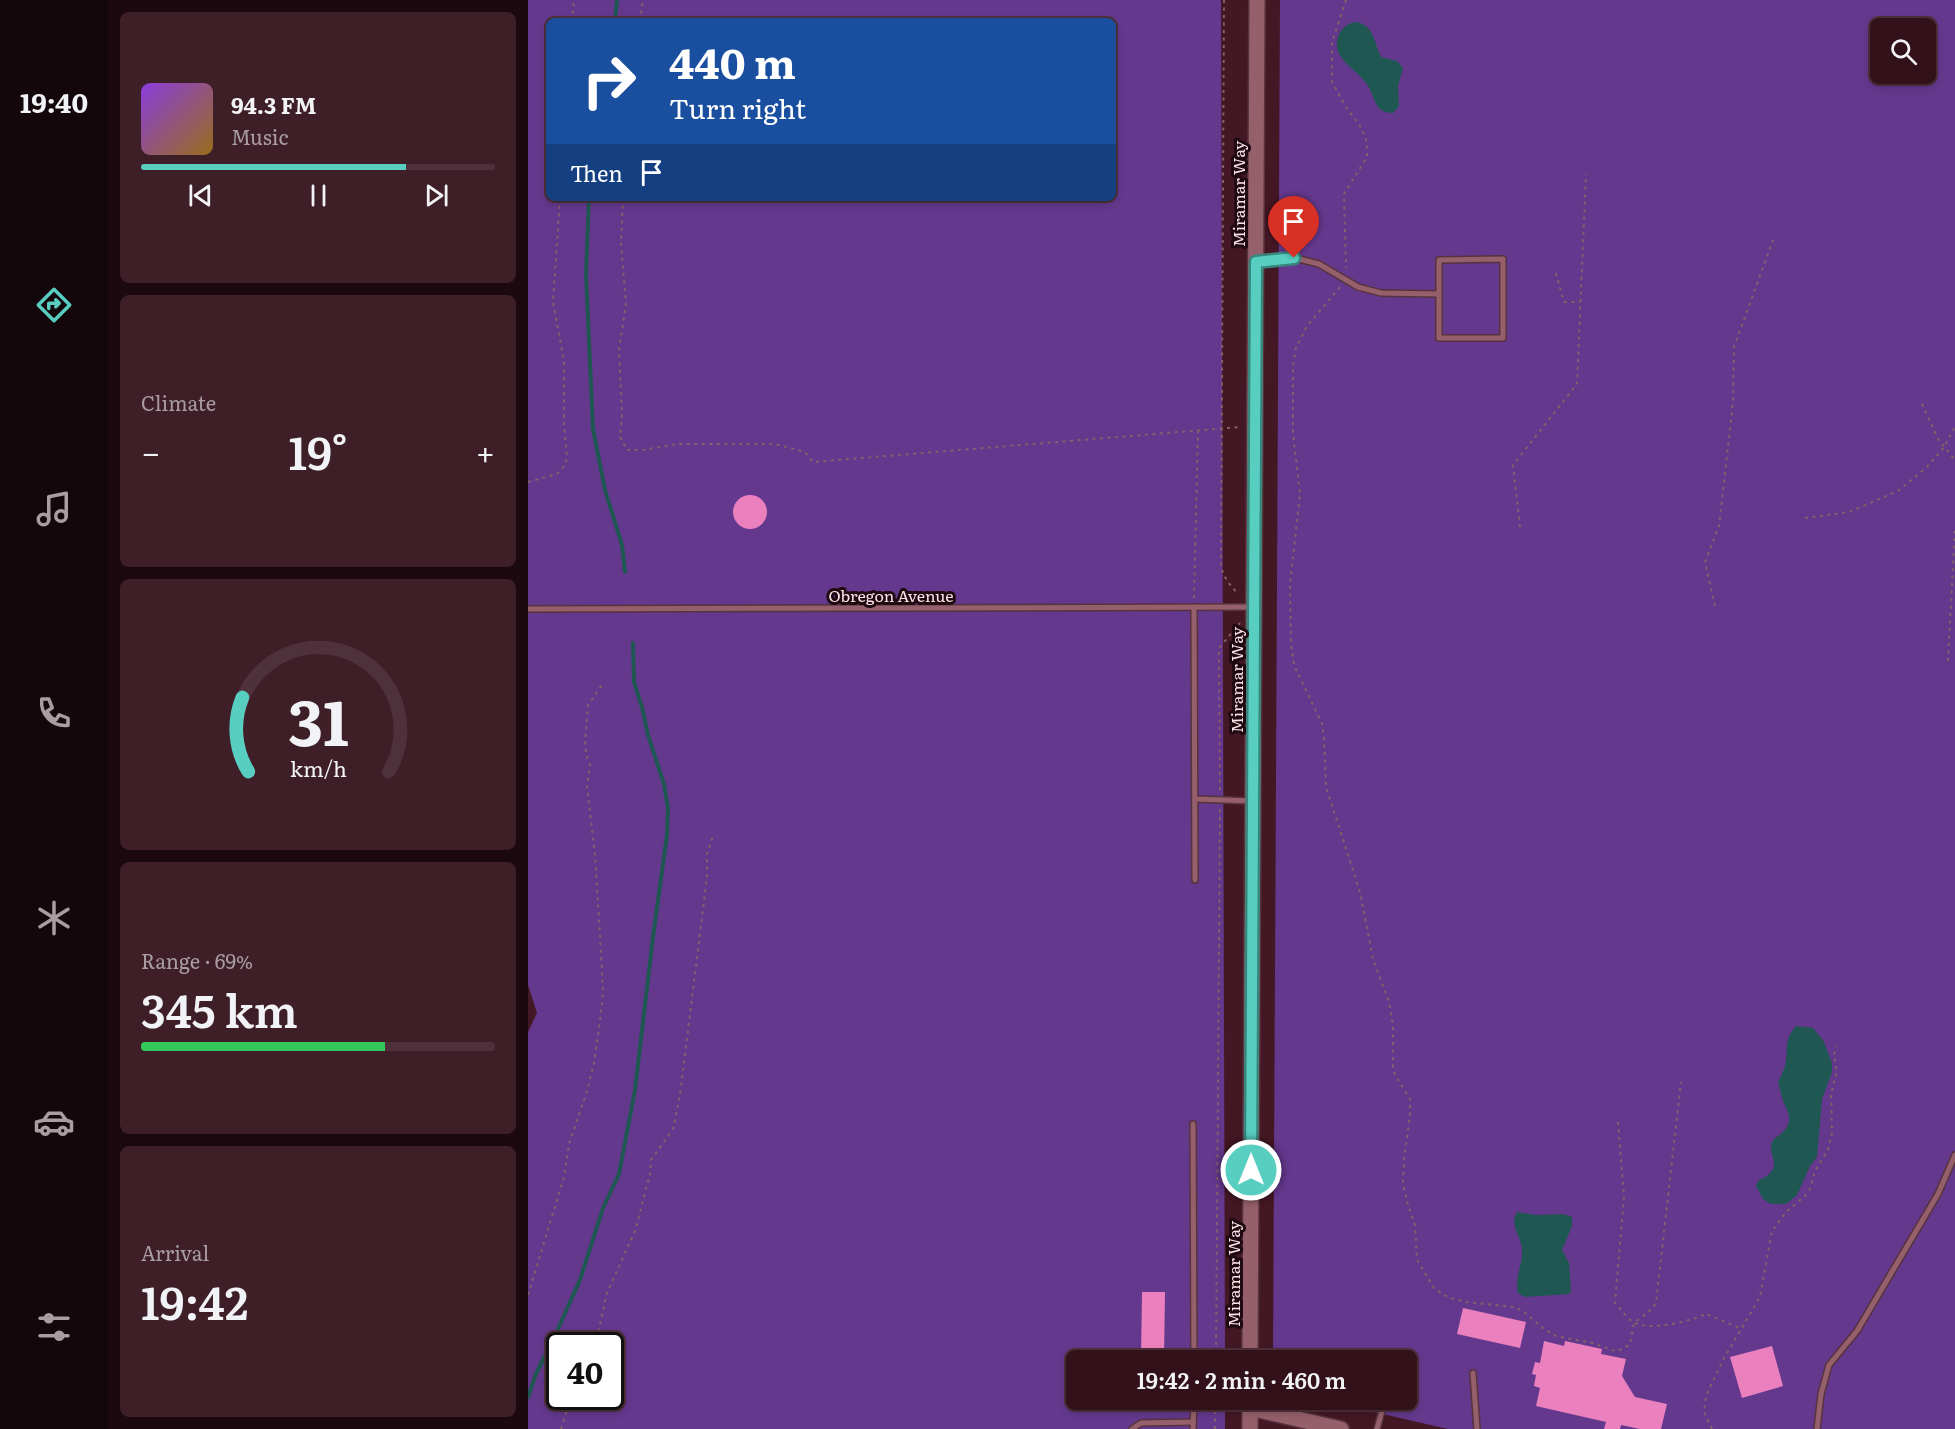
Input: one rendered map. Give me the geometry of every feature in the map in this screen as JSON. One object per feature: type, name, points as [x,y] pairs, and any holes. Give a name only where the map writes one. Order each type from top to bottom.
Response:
[{"type":"street","name":"Miramar Way","points":[[1250,1350],[1253,801],[1248,607],[1255,425],[1257,0]]},
{"type":"street","points":[[1250,1410],[1250,1429]]},
{"type":"street","points":[[1272,1410],[1341,1429]]},
{"type":"lane","points":[[1256,262],[1294,258],[1319,264],[1358,287],[1381,293],[1439,294]]},
{"type":"lane","points":[[1503,259],[1503,338],[1439,338],[1439,294],[1439,260],[1503,259]]},
{"type":"lane","points":[[1194,607],[1195,880]]},
{"type":"lane","name":"Obregon Avenue","points":[[528,609],[1248,607]]},
{"type":"lane","points":[[1195,799],[1253,801]]},
{"type":"lane","points":[[1193,1124],[1194,1350]]},
{"type":"lane","points":[[1817,1429],[1821,1394],[1829,1365],[1857,1331],[1938,1194],[1955,1155]]},
{"type":"lane","points":[[1473,1373],[1477,1429]]},
{"type":"lane","points":[[1193,1429],[1194,1410]]},
{"type":"lane","points":[[1377,1429],[1382,1410]]},
{"type":"lane","points":[[1132,1429],[1141,1423],[1193,1422]]},
{"type":"path","points":[[572,18],[574,0]]},
{"type":"path","points":[[640,18],[643,0]]},
{"type":"path","points":[[1216,1350],[1219,648],[1240,623],[1248,607],[1227,581],[1221,568],[1224,0]]},
{"type":"path","points":[[1346,0],[1332,42],[1332,82],[1360,126],[1368,149],[1367,157],[1344,194],[1347,256],[1345,280],[1307,326],[1296,348],[1292,384],[1293,434],[1300,494],[1290,575],[1291,644],[1294,665],[1322,724],[1326,787],[1360,892],[1373,959],[1389,1002],[1393,1026],[1393,1067],[1395,1075],[1410,1099],[1403,1183],[1415,1225],[1417,1260],[1434,1288],[1460,1301],[1514,1307],[1557,1336],[1592,1342],[1615,1351],[1630,1344],[1635,1323],[1656,1303],[1681,1082]]},
{"type":"path","points":[[1520,527],[1513,465],[1577,384],[1586,174]]},
{"type":"path","points":[[528,482],[556,474],[565,465],[567,458],[564,426],[564,361],[552,286],[560,201]]},
{"type":"path","points":[[623,201],[621,244],[626,304],[619,350],[622,415],[620,437],[627,450],[677,444],[775,444],[805,452],[813,462],[1255,425]]},
{"type":"path","points":[[1715,606],[1705,562],[1719,526],[1733,402],[1734,347],[1773,240]]},
{"type":"path","points":[[1556,273],[1564,302],[1580,302]]},
{"type":"path","points":[[1922,404],[1938,439],[1955,460]]},
{"type":"path","points":[[1805,518],[1849,512],[1898,491],[1926,468],[1944,447],[1955,428]]},
{"type":"path","points":[[1194,607],[1198,430]]},
{"type":"path","points":[[1948,661],[1955,528]]},
{"type":"path","points":[[528,1295],[564,1177],[569,1144],[587,1090],[594,1063],[600,1021],[603,992],[601,952],[595,855],[587,786],[590,765],[585,741],[588,705],[602,685]]},
{"type":"path","points":[[598,1332],[607,1293],[635,1231],[650,1174],[651,1160],[672,1129],[675,1118],[690,1021],[707,877],[706,854],[713,836]]},
{"type":"path","points":[[1712,1429],[1704,1412],[1706,1396],[1723,1360],[1754,1309],[1763,1287],[1764,1269],[1772,1231],[1786,1211],[1810,1189],[1815,1171],[1828,1150],[1832,1133],[1831,1094],[1837,1072],[1834,1054],[1836,1046]]},
{"type":"path","points":[[1618,1122],[1624,1197],[1615,1303],[1635,1323],[1660,1325],[1706,1314],[1742,1329]]},
{"type":"path","points":[[561,1429],[567,1410]]},
{"type":"path","points":[[1215,1410],[1215,1429]]},
{"type":"shaded area","points":[[528,0],[1221,0],[1225,1350],[1066,1350],[1066,1410],[1225,1410],[1225,1429],[528,1429],[528,1032],[537,1013],[528,985]]},
{"type":"shaded area","points":[[1280,0],[1955,0],[1955,1429],[1448,1429],[1365,1410],[1417,1410],[1417,1350],[1273,1350]]},
{"type":"water","points":[[1355,22],[1370,30],[1381,57],[1397,61],[1403,68],[1398,86],[1399,106],[1393,113],[1378,107],[1366,83],[1346,63],[1338,51],[1338,37],[1341,31],[1347,25]]},
{"type":"water","points":[[1796,1026],[1813,1028],[1823,1040],[1832,1063],[1832,1072],[1822,1099],[1817,1157],[1810,1166],[1797,1195],[1786,1204],[1771,1204],[1763,1199],[1756,1186],[1758,1181],[1773,1170],[1772,1143],[1786,1128],[1789,1120],[1778,1082],[1784,1070],[1789,1038]]},
{"type":"water","points":[[1517,1212],[1536,1215],[1563,1214],[1572,1217],[1572,1226],[1562,1250],[1569,1263],[1571,1291],[1569,1294],[1525,1297],[1518,1293],[1517,1282],[1522,1249],[1514,1222]]},
{"type":"building","points":[[750,495],[762,500],[767,512],[762,524],[750,529],[738,524],[733,512],[738,500]]},
{"type":"building","points":[[1142,1292],[1165,1292],[1164,1350],[1141,1350]]},
{"type":"building","points":[[1463,1308],[1526,1322],[1520,1348],[1457,1334]]},
{"type":"building","points":[[1544,1341],[1564,1346],[1565,1341],[1602,1349],[1601,1354],[1626,1359],[1622,1376],[1635,1397],[1667,1404],[1661,1429],[1640,1429],[1621,1425],[1620,1429],[1604,1429],[1606,1422],[1536,1406],[1540,1388],[1534,1386],[1536,1375],[1532,1374],[1535,1362],[1540,1363]]},
{"type":"building","points":[[1772,1346],[1783,1386],[1742,1398],[1730,1357]]},
{"type":"waterway","points":[[615,18],[617,0]]},
{"type":"waterway","points":[[589,201],[586,274],[593,429],[605,490],[622,545],[625,572]]},
{"type":"waterway","points":[[528,1397],[536,1374],[580,1280],[603,1208],[619,1174],[635,1090],[667,835],[668,808],[664,784],[634,682],[633,643]]},
{"type":"route","points":[[1251,1170],[1256,262],[1294,258]]}]
